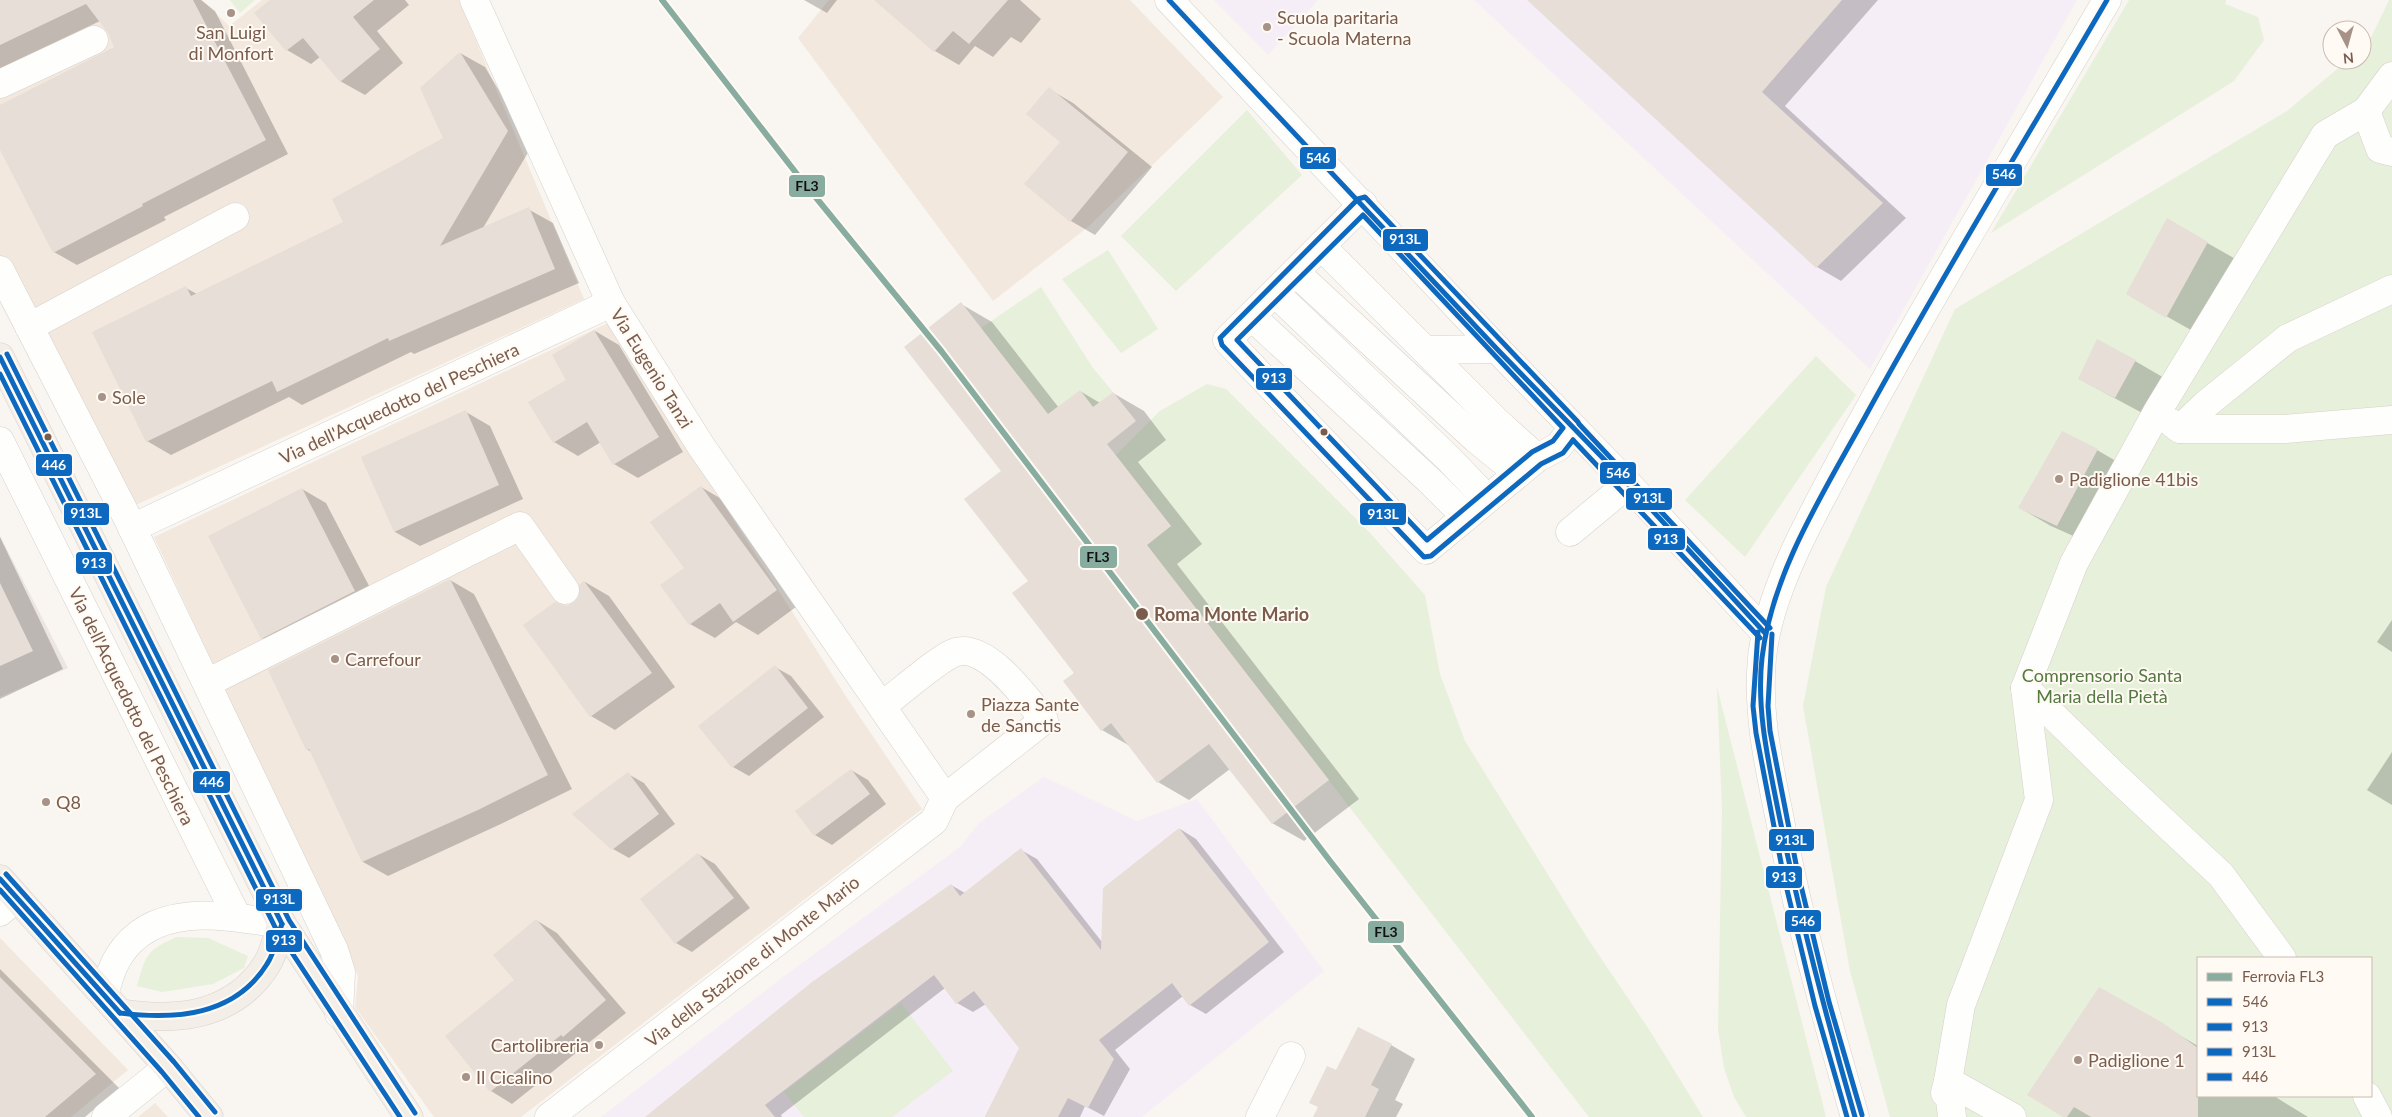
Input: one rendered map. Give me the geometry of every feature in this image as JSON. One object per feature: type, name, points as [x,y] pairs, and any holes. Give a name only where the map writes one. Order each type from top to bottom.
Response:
[{"type":"main road","name":"Via dell'Acquedotto del Peschiera","points":[[0,357],[282,924],[409,1117]]},
{"type":"main road","points":[[5,893],[112,1004],[209,1117]]},
{"type":"main road","points":[[112,1004],[154,1017],[185,1016],[211,1009],[238,997],[254,982],[268,962],[282,924]]},
{"type":"street","name":"Via Eugenio Tanzi","points":[[474,0],[611,302],[701,446],[882,706]]},
{"type":"street","points":[[1169,0],[1363,204],[1497,349],[1628,484],[1765,633]]},
{"type":"street","points":[[1855,1117],[1822,1004],[1790,871],[1763,732],[1760,706],[1765,633],[1779,591],[1816,508],[1878,391],[2107,0]]},
{"type":"street","points":[[0,84],[94,40]]},
{"type":"street","points":[[1938,1117],[1948,1081],[1961,1005],[2039,800],[2025,688],[2074,563],[2157,412],[2325,135],[2366,111],[2392,76]]},
{"type":"street","points":[[2366,111],[2380,149],[2392,152]]},
{"type":"street","points":[[1363,204],[1227,340],[1426,550],[1528,466],[1558,447],[1573,428]]},
{"type":"street","points":[[30,327],[235,217]]},
{"type":"street","points":[[1322,246],[1497,422],[1528,466]]},
{"type":"street","points":[[0,270],[132,528],[338,960],[342,987],[340,1014]]},
{"type":"street","points":[[1296,272],[1476,440],[1528,466]]},
{"type":"street","points":[[2180,429],[2205,405],[2288,338],[2392,289]]},
{"type":"street","points":[[1274,293],[1449,459],[1487,499]]},
{"type":"street","name":"Via dell'Acquedotto del Peschiera","points":[[132,528],[611,302]]},
{"type":"street","points":[[1251,316],[1429,480],[1466,517]]},
{"type":"street","points":[[1427,350],[1497,349]]},
{"type":"street","points":[[2157,412],[2180,429],[2285,429],[2392,419]]},
{"type":"street","name":"Via dell'Acquedotto del Peschiera","points":[[0,441],[237,917]]},
{"type":"street","points":[[1570,532],[1628,484]]},
{"type":"street","points":[[207,683],[520,526],[565,590]]},
{"type":"street","points":[[962,651],[999,668],[1044,720],[945,798],[882,706],[954,653],[962,651]]},
{"type":"street","points":[[2025,688],[2115,776],[2221,875],[2281,957]]},
{"type":"street","name":"Via della Stazione di Monte Mario","points":[[549,1117],[934,821],[945,798]]},
{"type":"street","points":[[112,1004],[118,956],[129,941],[147,928],[168,919],[186,916],[237,917],[282,924]]},
{"type":"street","points":[[1260,1117],[1291,1056]]},
{"type":"street","points":[[106,1117],[168,1067]]},
{"type":"street","points":[[1948,1081],[1952,1117]]},
{"type":"street","points":[[1948,1081],[2012,1117]]},
{"type":"street","points":[[2368,1097],[2378,1117]]},
{"type":"street","points":[[2388,1117],[2392,1112]]},
{"type":"shaded area","points":[[0,0],[202,0],[229,26],[262,0],[459,0],[584,299],[114,515],[0,299]]},
{"type":"shaded area","points":[[829,0],[1130,0],[1223,97],[1088,227],[993,301],[798,38]]},
{"type":"shaded area","name":"Scuola paritaria - Scuola Materna","points":[[1214,0],[1318,0],[1268,55]]},
{"type":"shaded area","points":[[1474,0],[2077,0],[1870,369]]},
{"type":"shaded area","points":[[608,323],[849,701],[922,809],[521,1117],[434,1117],[355,1007],[358,976],[154,537]]},
{"type":"shaded area","points":[[0,536],[68,668],[0,697]]},
{"type":"shaded area","points":[[1044,777],[1137,821],[1197,799],[1324,971],[1142,1117],[601,1117],[787,974],[960,847],[979,823]]},
{"type":"shaded area","points":[[0,938],[128,1070],[71,1117],[0,1117]]},
{"type":"shaded area","points":[[155,1103],[168,1117],[138,1117]]},
{"type":"green space","points":[[230,0],[255,0],[240,13]]},
{"type":"green space","points":[[2129,0],[2226,0],[2225,4],[2258,17],[2264,40],[2234,81],[1991,233]]},
{"type":"green space","name":"Comprensorio Santa Maria della Pietà","points":[[2389,0],[2392,0],[2392,1117],[1890,1117],[1850,971],[1803,706],[1826,587],[1955,309],[2287,111],[2336,70],[2372,70],[2372,36]]},
{"type":"green space","points":[[1247,110],[1302,175],[1176,291],[1121,236]]},
{"type":"green space","points":[[1108,250],[1158,329],[1121,353],[1062,279]]},
{"type":"green space","points":[[1041,287],[1093,368],[1113,392],[1093,407],[1080,390],[1048,414],[981,328]]},
{"type":"green space","points":[[1816,356],[1856,395],[1745,557],[1685,500]]},
{"type":"green space","points":[[1207,384],[1226,389],[1371,534],[1425,595],[1440,674],[1465,741],[1586,936],[1650,1031],[1703,1117],[1589,1117],[1147,545],[1171,526],[1116,455],[1160,411]]},
{"type":"green space","points":[[1717,687],[1826,1117],[1746,1117],[1734,1097],[1724,1068],[1718,1029],[1722,810]]},
{"type":"green space","points":[[177,937],[208,938],[248,956],[244,968],[213,984],[162,992],[137,986],[149,954],[159,946]]},
{"type":"green space","points":[[901,1003],[953,1071],[892,1117],[804,1117],[784,1092]]},
{"type":"building","points":[[0,0],[193,0],[266,140],[142,204],[143,206],[53,253],[0,150],[0,105],[114,47],[108,33],[86,4],[0,45]]},
{"type":"building","points":[[270,0],[374,0],[353,17],[380,49],[340,82],[303,38],[286,51],[254,13]]},
{"type":"building","points":[[874,0],[1008,0],[969,44],[953,31],[934,52]]},
{"type":"building","points":[[1527,0],[1842,0],[1762,92],[1883,203],[1816,268]]},
{"type":"building","points":[[460,52],[508,131],[440,246],[529,207],[555,269],[389,341],[388,338],[277,392],[272,381],[146,442],[92,332],[186,286],[191,296],[343,222],[332,199],[443,138],[420,88]]},
{"type":"building","points":[[1049,87],[1128,152],[1070,222],[1024,184],[1060,142],[1026,114]]},
{"type":"building","points":[[2167,218],[2208,242],[2166,318],[2126,294]]},
{"type":"building","points":[[961,302],[1048,414],[1080,390],[1093,407],[1113,392],[1136,421],[1107,444],[1171,526],[1147,545],[1329,780],[1272,824],[1209,744],[1157,783],[1111,723],[1101,731],[1063,681],[1074,673],[1012,593],[1028,581],[964,499],[1001,471],[904,347]]},
{"type":"building","points":[[594,330],[659,437],[613,465],[587,422],[553,443],[528,402],[566,380],[552,355]]},
{"type":"building","points":[[2097,339],[2136,360],[2115,398],[2078,379]]},
{"type":"building","points":[[466,410],[499,485],[394,532],[361,457]]},
{"type":"building","name":"Padiglione 41bis","points":[[2062,431],[2098,449],[2057,526],[2018,508]]},
{"type":"building","points":[[701,486],[777,590],[733,622],[720,603],[689,625],[660,585],[684,568],[650,522]]},
{"type":"building","points":[[302,488],[355,591],[261,639],[208,536]]},
{"type":"building","points":[[450,579],[548,775],[478,810],[362,862],[309,749],[306,750],[268,670]]},
{"type":"building","points":[[584,581],[652,673],[590,717],[523,625],[555,602],[566,606],[574,602],[579,596],[579,585]]},
{"type":"building","points":[[0,583],[33,651],[0,666]]},
{"type":"building","points":[[775,665],[808,708],[732,768],[698,726]]},
{"type":"building","points":[[851,769],[870,794],[814,836],[795,811]]},
{"type":"building","points":[[628,772],[659,814],[612,850],[572,814]]},
{"type":"building","points":[[1179,828],[1269,942],[1189,1006],[1172,983],[1099,1040],[1114,1059],[1088,1108],[1068,1098],[1058,1117],[985,1117],[1019,1048],[974,991],[956,1004],[934,975],[765,1105],[775,1117],[645,1117],[812,982],[951,884],[960,896],[1021,848],[1101,950],[1103,888]]},
{"type":"building","points":[[698,853],[734,898],[675,944],[640,899]]},
{"type":"building","points":[[536,919],[606,1000],[563,1037],[561,1035],[490,1092],[445,1036],[514,980],[493,955]]},
{"type":"building","points":[[0,977],[96,1074],[45,1117],[0,1117]]},
{"type":"building","name":"Padiglione 1","points":[[2099,987],[2163,1023],[2197,1047],[2198,1117],[2091,1117],[2074,1107],[2067,1117],[2063,1117],[2027,1095]]},
{"type":"building","points":[[1358,1027],[1392,1044],[1371,1085],[1379,1089],[1365,1117],[1313,1117],[1318,1107],[1309,1103],[1327,1066],[1336,1070]]},
{"type":"rail line","name":"FL3","points":[[662,0],[800,178],[942,352],[1330,861],[1532,1117]]},
{"type":"transit line","name":"546","points":[[1169,0],[1497,349],[1628,484],[1765,633]]},
{"type":"transit line","name":"546","points":[[1855,1117],[1805,929],[1787,853],[1768,757],[1761,697],[1762,658],[1768,626],[1788,564],[1817,504],[1894,364],[2107,0]]},
{"type":"transit line","name":"913L","points":[[1573,440],[1563,453],[1541,464],[1431,556],[1424,557],[1222,345],[1220,338],[1358,199],[1365,197],[1578,422]]},
{"type":"transit line","name":"913","points":[[1363,215],[1563,428],[1553,441],[1532,452],[1427,540],[1237,340],[1363,215]]},
{"type":"transit line","name":"913L","points":[[7,354],[289,920],[415,1113]]},
{"type":"transit line","name":"446","points":[[0,357],[282,924]]},
{"type":"transit line","name":"913","points":[[0,374],[275,927],[400,1117]]},
{"type":"transit line","name":"913L","points":[[1579,424],[1770,628]]},
{"type":"transit line","name":"913","points":[[1573,440],[1760,638]]},
{"type":"transit line","name":"913","points":[[1758,632],[1753,706],[1756,733],[1783,873],[1815,1006],[1847,1117]]},
{"type":"transit line","name":"913L","points":[[1772,634],[1768,706],[1770,731],[1797,869],[1829,1002],[1862,1115]]},
{"type":"transit line","name":"913L","points":[[6,874],[174,1062],[215,1112]]},
{"type":"transit line","name":"446","points":[[0,879],[120,1013]]},
{"type":"transit line","name":"913","points":[[0,890],[162,1072],[199,1117]]},
{"type":"transit line","name":"446","points":[[120,1013],[162,1016],[202,1011],[238,995],[254,981],[267,964],[282,924]]},
{"type":"place","name":"San Luigi di Monfort","points":[[231,13]]},
{"type":"place","name":"Scuola paritaria - Scuola Materna","points":[[1267,27]]},
{"type":"place","name":"Sole","points":[[102,397]]},
{"type":"place","name":"Padiglione 41bis","points":[[2059,479]]},
{"type":"place","name":"Roma Monte Mario","points":[[1142,614]]},
{"type":"place","name":"Carrefour","points":[[335,659]]},
{"type":"place","name":"Piazza Sante de Sanctis","points":[[971,714]]},
{"type":"place","name":"Q8","points":[[46,802]]},
{"type":"place","name":"Cartolibreria","points":[[599,1045]]},
{"type":"place","name":"Padiglione 1","points":[[2078,1060]]},
{"type":"place","name":"Il Cicalino","points":[[466,1077]]}]
